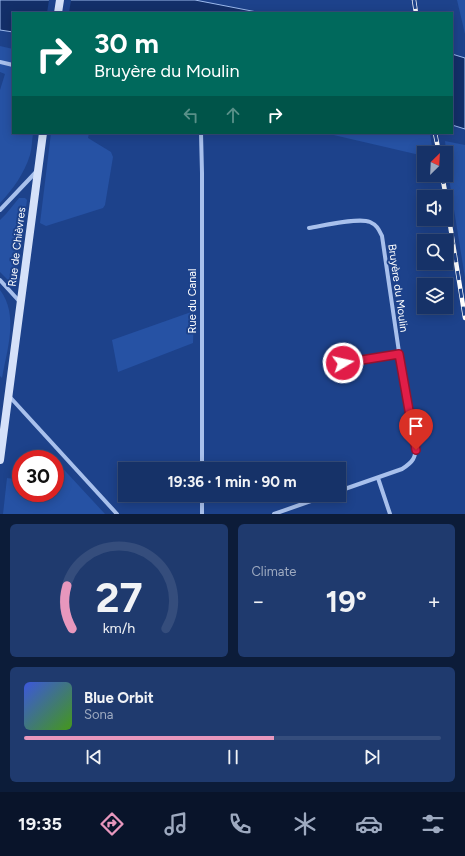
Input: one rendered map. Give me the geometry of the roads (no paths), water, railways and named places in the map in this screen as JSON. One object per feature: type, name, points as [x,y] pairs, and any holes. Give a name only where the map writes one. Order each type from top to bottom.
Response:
[{"type":"main road","points":[[58,12],[60,0]]},
{"type":"main road","name":"Rue de Chièvres","points":[[0,460],[43,134]]},
{"type":"street","points":[[0,62],[12,65]]},
{"type":"street","name":"Rue du Canal","points":[[201,134],[202,462]]},
{"type":"street","points":[[0,210],[38,170]]},
{"type":"street","name":"Bruyère du Moulin","points":[[309,228],[360,220],[370,222],[378,226],[382,236],[399,354],[416,450],[411,464],[402,469],[346,489]]},
{"type":"street","points":[[0,280],[20,303]]},
{"type":"street","points":[[329,365],[399,354]]},
{"type":"street","points":[[8,395],[117,514]]},
{"type":"street","points":[[378,478],[390,514]]},
{"type":"street","points":[[202,502],[202,514]]},
{"type":"street","points":[[274,514],[308,502]]},
{"type":"railway","points":[[414,0],[416,12]]},
{"type":"railway","points":[[435,134],[438,146]]},
{"type":"railway","points":[[443,182],[445,190]]},
{"type":"railway","points":[[450,226],[465,318]]}]
